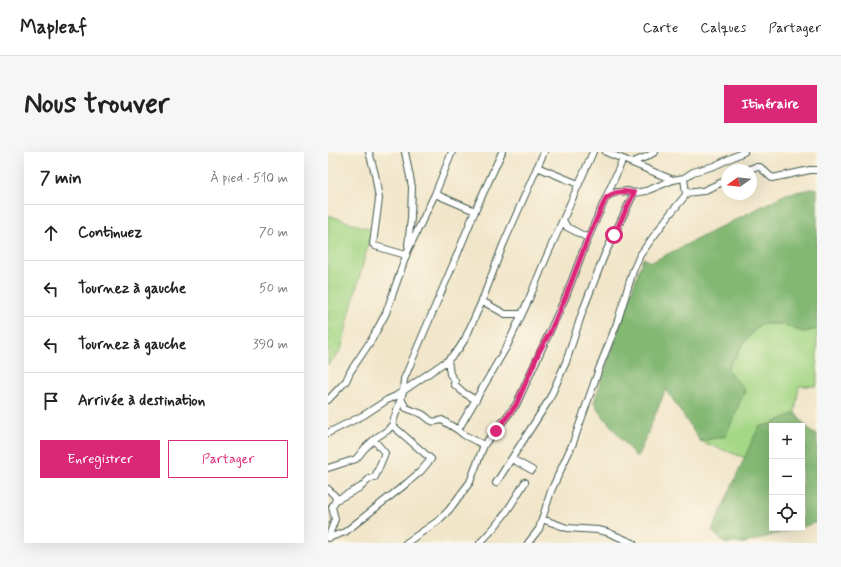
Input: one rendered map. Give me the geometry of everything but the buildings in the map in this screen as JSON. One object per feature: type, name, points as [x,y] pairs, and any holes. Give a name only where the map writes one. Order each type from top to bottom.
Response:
[{"type":"street","points":[[368,152],[375,174],[379,200],[373,244],[375,246],[407,253]]},
{"type":"street","points":[[405,152],[412,187],[411,218],[407,253]]},
{"type":"street","points":[[407,161],[411,152]]},
{"type":"street","points":[[328,400],[346,381],[350,372],[372,339],[392,299],[407,253],[435,194],[452,152]]},
{"type":"street","points":[[328,468],[354,460],[374,440],[388,430],[392,424],[399,404],[404,379],[475,211],[502,152]]},
{"type":"street","points":[[328,432],[364,415],[387,400],[401,394],[448,360],[458,350],[465,339],[482,301],[503,245],[544,152]]},
{"type":"street","points":[[458,430],[504,351],[522,314],[593,152]]},
{"type":"street","points":[[606,152],[674,180]]},
{"type":"street","points":[[633,162],[655,152]]},
{"type":"street","points":[[606,198],[610,194],[618,192],[628,191],[634,193],[656,188],[674,180],[684,178],[693,172],[714,166],[744,152]]},
{"type":"street","points":[[406,543],[438,521],[449,510],[470,482],[484,445],[516,405],[566,296],[588,238],[623,159]]},
{"type":"street","points":[[757,167],[760,167],[772,178],[810,170],[817,170]]},
{"type":"street","points":[[537,168],[578,184]]},
{"type":"street","points":[[528,543],[539,529],[551,490],[573,443],[633,271],[640,256],[686,193],[684,178]]},
{"type":"street","points":[[686,193],[703,191],[721,183]]},
{"type":"street","points":[[496,483],[549,400],[566,362],[583,310],[604,256],[634,193]]},
{"type":"street","points":[[435,194],[475,211]]},
{"type":"street","points":[[563,220],[567,227],[588,238]]},
{"type":"street","points":[[482,301],[505,314],[522,314]]},
{"type":"street","points":[[448,360],[450,374],[455,381],[454,384],[464,393],[476,400]]},
{"type":"street","points":[[401,394],[406,408],[423,415],[430,422],[442,420],[464,435],[484,445]]},
{"type":"street","points":[[328,538],[344,532],[412,479],[431,460],[392,424]]},
{"type":"street","points":[[328,538],[335,519],[332,507],[336,500],[375,477],[385,453],[374,440]]},
{"type":"street","points":[[512,458],[532,470]]},
{"type":"street","points":[[480,543],[509,510],[525,482]]},
{"type":"street","points":[[328,489],[335,496],[336,500]]},
{"type":"street","points":[[542,518],[566,528],[607,532],[633,543]]},
{"type":"green space","points":[[817,188],[817,329],[803,332],[781,324],[760,324],[746,340],[727,369],[745,390],[726,436],[700,441],[666,389],[637,458],[599,411],[594,402],[643,258],[652,262],[786,194]]},
{"type":"green space","points":[[328,215],[372,230],[341,350],[328,365]]},
{"type":"green space","points":[[760,324],[781,324],[803,332],[817,329],[817,386],[799,386],[795,413],[773,423],[759,427],[745,458],[700,441],[726,436],[727,369],[746,340]]},
{"type":"green space","points":[[795,413],[804,423],[773,423]]},
{"type":"green space","points":[[769,424],[769,531],[788,531],[746,543],[724,543],[712,531],[759,427]]},
{"type":"green space","points":[[805,425],[812,433],[817,434],[817,522],[805,526]]},
{"type":"route","points":[[496,431],[516,405],[566,296],[588,238],[606,198],[610,194],[618,192],[628,191],[634,193],[614,235]]}]
